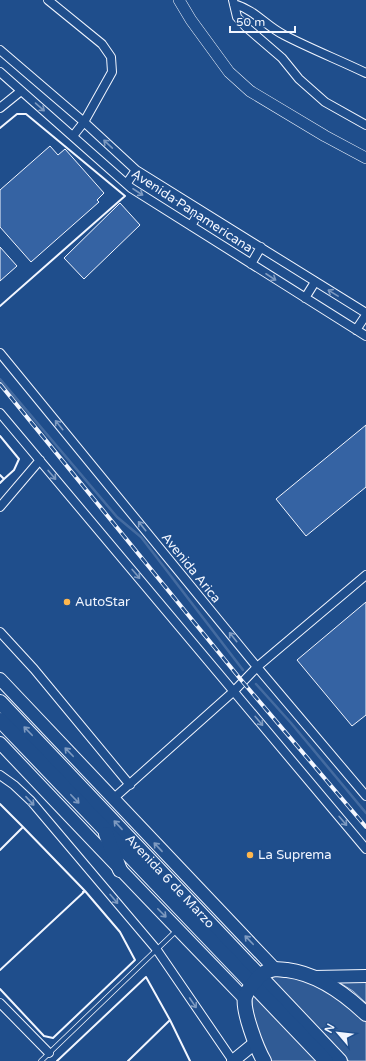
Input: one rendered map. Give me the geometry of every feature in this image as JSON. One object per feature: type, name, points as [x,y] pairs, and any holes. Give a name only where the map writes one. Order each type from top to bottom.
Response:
[{"type":"highway","name":"Avenida 6 de Marzo","points":[[0,702],[114,821],[326,1061]]},
{"type":"highway","name":"Avenida 6 de Marzo","points":[[0,720],[104,828],[256,980],[340,1061]]},
{"type":"highway","points":[[104,828],[120,870]]},
{"type":"highway","points":[[264,1061],[255,1043],[249,1023],[245,999],[248,990],[256,980],[266,972],[275,969],[292,971],[314,977],[335,988],[350,999],[366,1014]]},
{"type":"main road","points":[[179,0],[191,20],[229,72],[250,91],[325,136],[366,158]]},
{"type":"main road","name":"Avenida 6 de Marzo","points":[[0,679],[275,969]]},
{"type":"main road","name":"Avenida 6 de Marzo","points":[[0,743],[245,999]]},
{"type":"main road","points":[[314,977],[366,976]]},
{"type":"main road","points":[[233,1061],[255,1043]]},
{"type":"street","points":[[48,0],[102,44],[110,57],[112,72],[84,122],[73,136]]},
{"type":"street","points":[[234,2],[243,6],[282,34],[366,73]]},
{"type":"street","points":[[234,2],[237,17],[246,27],[282,58],[299,79],[325,102],[366,125]]},
{"type":"street","name":"Avenida Panamericana","points":[[0,50],[84,122],[136,170],[366,314]]},
{"type":"street","name":"Avenida Panamericana","points":[[0,72],[127,184],[250,264],[366,336]]},
{"type":"street","points":[[0,108],[21,91]]},
{"type":"street","points":[[127,184],[136,170]]},
{"type":"street","points":[[191,226],[200,210]]},
{"type":"street","points":[[250,264],[261,247]]},
{"type":"street","points":[[304,298],[315,282]]},
{"type":"street","points":[[356,330],[366,314]]},
{"type":"street","name":"Avenida Arica","points":[[0,353],[257,667],[366,796]]},
{"type":"street","points":[[0,413],[366,849]]},
{"type":"street","points":[[0,507],[40,460]]},
{"type":"street","points":[[114,798],[234,691],[257,667],[366,575]]},
{"type":"street","points":[[0,632],[34,669],[130,785]]},
{"type":"street","points":[[0,776],[14,785],[31,801],[157,950],[233,1061]]},
{"type":"street","points":[[0,1002],[49,1053]]},
{"type":"lane","points":[[41,1061],[178,929]]},
{"type":"shaded area","points":[[279,975],[293,977],[320,987],[344,1000],[366,1022],[366,1061],[349,1061],[269,978]]},
{"type":"shaded area","points":[[337,981],[366,982],[366,1003],[353,991]]},
{"type":"shaded area","points":[[254,993],[317,1061],[271,1061],[263,1049],[253,1012],[252,999]]},
{"type":"building","points":[[50,146],[58,155],[65,149],[104,193],[97,200],[99,202],[31,262],[0,227],[0,190]]},
{"type":"building","points":[[120,203],[140,225],[84,279],[64,258]]},
{"type":"building","points":[[0,247],[17,266],[0,281]]},
{"type":"building","points":[[366,425],[366,487],[306,536],[276,499]]},
{"type":"building","points":[[366,602],[366,715],[352,726],[297,660]]},
{"type":"waterway","points":[[0,379],[117,517],[141,537],[243,670]]},
{"type":"waterway","points":[[256,684],[291,723],[366,813]]},
{"type":"railway","points":[[0,384],[242,681],[366,827]]},
{"type":"wall","points":[[0,128],[17,114],[26,114],[125,196],[0,306]]},
{"type":"wall","points":[[0,436],[19,459],[14,470],[4,479],[0,475]]},
{"type":"wall","points":[[0,483],[4,479],[3,478]]},
{"type":"wall","points":[[0,804],[23,827]]},
{"type":"wall","points":[[0,850],[23,827],[85,891],[83,892]]},
{"type":"wall","points":[[0,970],[85,891],[120,932],[135,960],[53,1038],[44,1036],[0,989]]},
{"type":"wall","points":[[57,1061],[146,977],[170,1020],[128,1061]]},
{"type":"wall","points":[[169,1021],[170,1020],[190,1061]]},
{"type":"place","name":"AutoStar","points":[[67,602]]},
{"type":"place","name":"La Suprema","points":[[250,855]]}]
